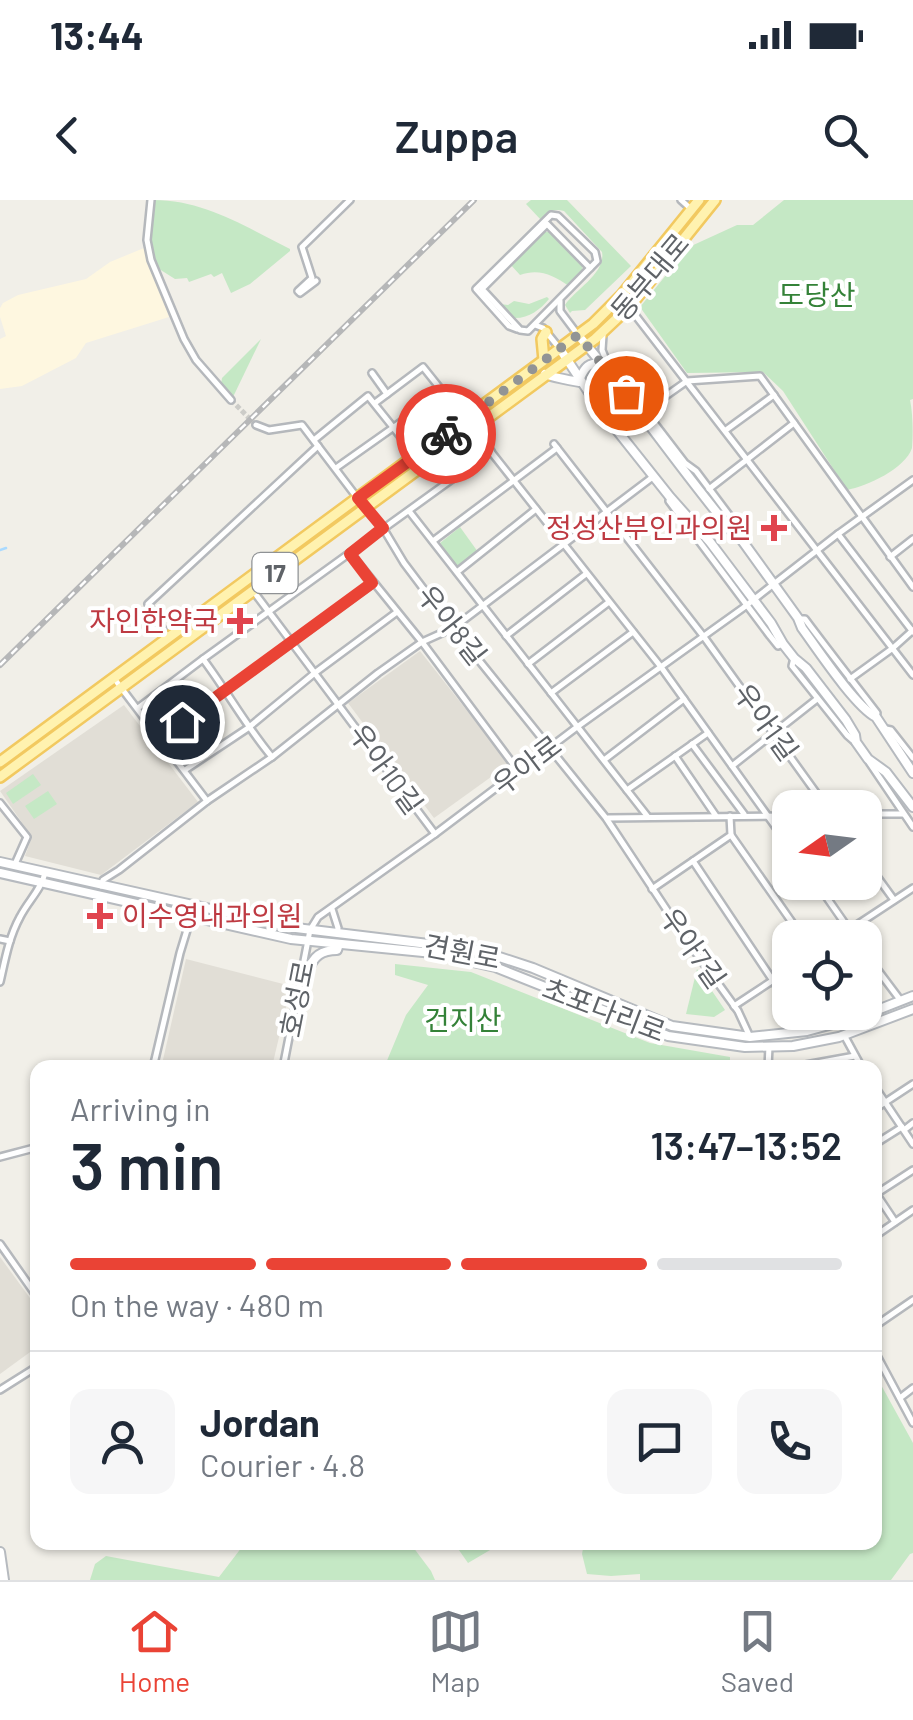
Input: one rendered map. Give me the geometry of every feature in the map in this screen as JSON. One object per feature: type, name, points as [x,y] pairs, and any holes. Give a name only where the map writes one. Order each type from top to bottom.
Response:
[{"type":"main road","name":"동부대로","points":[[0,776],[253,590],[416,456],[597,321],[699,200]]},
{"type":"main road","name":"동부대로","points":[[0,762],[113,677],[473,429],[587,345],[629,306],[715,200]]},
{"type":"main road","points":[[544,360],[542,339],[546,332]]},
{"type":"street","points":[[151,200],[147,240],[150,260],[196,360],[231,400]]},
{"type":"street","points":[[316,281],[298,292],[312,278],[302,247],[350,200]]},
{"type":"street","points":[[680,200],[691,209]]},
{"type":"street","points":[[551,216],[558,216],[595,252],[597,261],[560,301],[528,332],[509,326],[476,289],[551,216]]},
{"type":"street","points":[[520,330],[482,289],[548,224],[590,268]]},
{"type":"street","points":[[560,301],[560,311],[713,509],[742,539],[856,700],[886,729],[913,774]]},
{"type":"street","points":[[629,306],[913,675]]},
{"type":"street","points":[[535,325],[546,332],[670,497],[710,542],[783,644],[846,720],[868,759],[886,772],[913,807]]},
{"type":"street","points":[[602,332],[606,360],[742,531],[742,539]]},
{"type":"street","points":[[580,380],[582,370],[589,364],[602,362]]},
{"type":"street","points":[[375,402],[423,367],[465,419]]},
{"type":"street","points":[[372,373],[388,394]]},
{"type":"street","points":[[545,374],[580,380]]},
{"type":"street","points":[[646,410],[687,380],[760,376],[912,584]]},
{"type":"street","points":[[624,380],[626,394]]},
{"type":"street","points":[[336,468],[442,393]]},
{"type":"street","points":[[626,394],[638,399]]},
{"type":"street","points":[[168,638],[148,604],[368,396],[416,456]]},
{"type":"street","points":[[726,430],[774,396]]},
{"type":"street","points":[[709,489],[794,423]]},
{"type":"street","points":[[256,425],[269,430],[302,425],[316,443]]},
{"type":"street","points":[[473,429],[634,632],[772,822]]},
{"type":"street","name":"우아8길","points":[[316,443],[383,528],[452,628],[549,749]]},
{"type":"street","points":[[672,445],[674,458]]},
{"type":"street","name":"우아1길","points":[[513,480],[555,446],[704,637],[814,790]]},
{"type":"street","points":[[138,708],[490,451]]},
{"type":"street","points":[[674,458],[686,463]]},
{"type":"street","name":"우아10길","points":[[100,886],[102,880],[272,758],[378,673],[422,642],[452,628],[654,476]]},
{"type":"street","points":[[432,541],[513,480]]},
{"type":"street","name":"우아로","points":[[310,930],[318,917],[913,480]]},
{"type":"street","points":[[457,572],[536,509]]},
{"type":"street","points":[[409,511],[648,817]]},
{"type":"street","points":[[838,534],[913,631],[850,678]]},
{"type":"street","points":[[890,557],[913,539]]},
{"type":"street","points":[[350,554],[519,772]]},
{"type":"street","points":[[506,636],[587,573]]},
{"type":"street","points":[[160,738],[372,583]]},
{"type":"street","name":"우아10길","points":[[253,590],[435,834]]},
{"type":"street","points":[[528,664],[610,602]]},
{"type":"street","points":[[184,770],[248,728],[396,612]]},
{"type":"street","points":[[798,618],[804,619],[878,713],[876,717]]},
{"type":"street","points":[[551,694],[634,632]]},
{"type":"street","points":[[794,658],[792,666],[856,742]]},
{"type":"street","points":[[203,659],[272,758]]},
{"type":"street","points":[[113,677],[207,801]]},
{"type":"street","points":[[604,760],[684,699]]},
{"type":"street","points":[[732,766],[817,699]]},
{"type":"street","points":[[886,729],[913,758]]},
{"type":"street","points":[[627,790],[708,734]]},
{"type":"street","points":[[692,744],[745,816]]},
{"type":"street","name":"우아7길","points":[[549,749],[606,818],[750,1031],[749,1042]]},
{"type":"street","points":[[675,756],[716,816]]},
{"type":"street","points":[[868,759],[913,827]]},
{"type":"street","points":[[0,804],[27,838],[14,865]]},
{"type":"street","points":[[882,814],[903,814]]},
{"type":"street","points":[[730,816],[731,836],[790,920]]},
{"type":"street","points":[[606,818],[772,817]]},
{"type":"street","name":"우아7길","points":[[652,889],[731,836]]},
{"type":"street","name":"우아7길","points":[[693,860],[772,977]]},
{"type":"street","name":"견훤로","points":[[0,862],[44,877],[118,889],[193,912],[478,950],[533,968],[672,1026],[749,1042],[809,1030]]},
{"type":"street","points":[[118,889],[119,870]]},
{"type":"street","name":"초포다리로","points":[[0,873],[44,877],[308,941],[433,954],[495,967],[668,1036],[793,1046],[844,1035],[913,1008]]},
{"type":"street","points":[[0,982],[20,916],[44,877]]},
{"type":"street","points":[[882,883],[894,900]]},
{"type":"street","points":[[864,920],[913,888]]},
{"type":"street","points":[[331,908],[337,934]]},
{"type":"street","points":[[154,1060],[193,912]]},
{"type":"street","name":"호성로","points":[[285,1060],[310,930]]},
{"type":"street","points":[[0,939],[10,942]]},
{"type":"street","points":[[304,968],[310,970],[312,960],[324,951],[337,950],[339,944]]},
{"type":"street","points":[[882,977],[901,1001]]},
{"type":"street","name":"우아7길","points":[[734,1006],[772,981]]},
{"type":"street","name":"견훤로","points":[[882,1007],[913,996]]},
{"type":"street","points":[[844,1035],[857,1060]]},
{"type":"street","points":[[768,1060],[769,1046]]},
{"type":"street","points":[[833,1060],[855,1056]]},
{"type":"street","points":[[882,1105],[913,1084]]},
{"type":"street","points":[[882,1097],[913,1144]]},
{"type":"street","points":[[882,1140],[913,1123]]},
{"type":"street","points":[[0,1157],[30,1149]]},
{"type":"street","points":[[882,1189],[913,1170]]},
{"type":"street","points":[[882,1202],[895,1222]]},
{"type":"street","points":[[882,1231],[913,1210]]},
{"type":"street","points":[[0,1244],[30,1287]]},
{"type":"street","points":[[882,1321],[913,1300]]},
{"type":"street","points":[[882,1365],[913,1423]]},
{"type":"street","points":[[0,1390],[30,1371]]},
{"type":"street","points":[[900,1398],[913,1388]]},
{"type":"street","points":[[0,1552],[4,1580]]},
{"type":"shaded area","points":[[144,248],[169,317],[86,343],[76,358],[22,386],[0,389],[0,339],[6,336],[0,317],[3,303],[18,295],[86,279],[110,262]]},
{"type":"shaded area","points":[[420,651],[509,764],[434,818],[348,703]]},
{"type":"shaded area","points":[[124,705],[198,802],[101,875],[25,856],[32,837],[0,791]]},
{"type":"shaded area","points":[[186,959],[291,986],[274,1060],[163,1060]]},
{"type":"shaded area","points":[[0,1257],[30,1298],[30,1352],[0,1374]]},
{"type":"green space","points":[[154,200],[207,210],[290,251],[250,284],[231,293],[222,273],[189,282],[187,278],[175,279],[156,267],[150,237]]},
{"type":"green space","points":[[531,200],[567,200],[631,266],[585,310],[570,313],[565,305],[595,274],[602,252],[564,211],[551,211],[541,220],[526,204]]},
{"type":"green space","name":"도당산","points":[[784,200],[913,200],[912,448],[894,469],[847,490],[783,391],[763,372],[687,373],[640,307],[689,247],[737,225],[753,225]]},
{"type":"green space","points":[[545,232],[551,232],[582,266],[583,272],[569,286],[546,274],[520,275],[510,264]]},
{"type":"green space","points":[[547,297],[538,310],[518,318],[513,318],[500,304],[529,304]]},
{"type":"green space","points":[[261,339],[233,397],[221,384],[222,378]]},
{"type":"green space","points":[[460,527],[478,552],[457,567],[440,543]]},
{"type":"green space","points":[[197,719],[215,744],[184,767],[166,742]]},
{"type":"green space","points":[[33,774],[41,785],[13,804],[6,793]]},
{"type":"green space","points":[[48,791],[57,804],[34,819],[25,806]]},
{"type":"green space","name":"건지산","points":[[395,964],[471,972],[650,1043],[730,1060],[387,1060],[406,1015],[428,985],[395,975]]},
{"type":"green space","points":[[697,969],[725,1010],[714,1017],[686,1014]]},
{"type":"green space","points":[[882,1387],[913,1443],[913,1553],[891,1580],[640,1580],[640,1574],[587,1574],[583,1550],[882,1550]]},
{"type":"green space","points":[[240,1550],[415,1550],[435,1580],[90,1580],[95,1564],[106,1556],[219,1577]]},
{"type":"green space","points":[[459,1550],[490,1550],[468,1563]]},
{"type":"waterway","points":[[0,550],[6,548]]},
{"type":"tunnel","points":[[231,400],[256,425]]},
{"type":"railway","points":[[0,665],[474,200]]},
{"type":"way so far","points":[[446,434],[578,335],[626,393]]},
{"type":"place","name":"정성산부인과의원","points":[[774,528]]},
{"type":"place","name":"자인한약국","points":[[240,621]]},
{"type":"place","name":"이수영내과의원","points":[[100,916]]},
{"type":"route","points":[[182,722],[372,583],[350,554],[383,528],[358,498],[446,434]]}]
